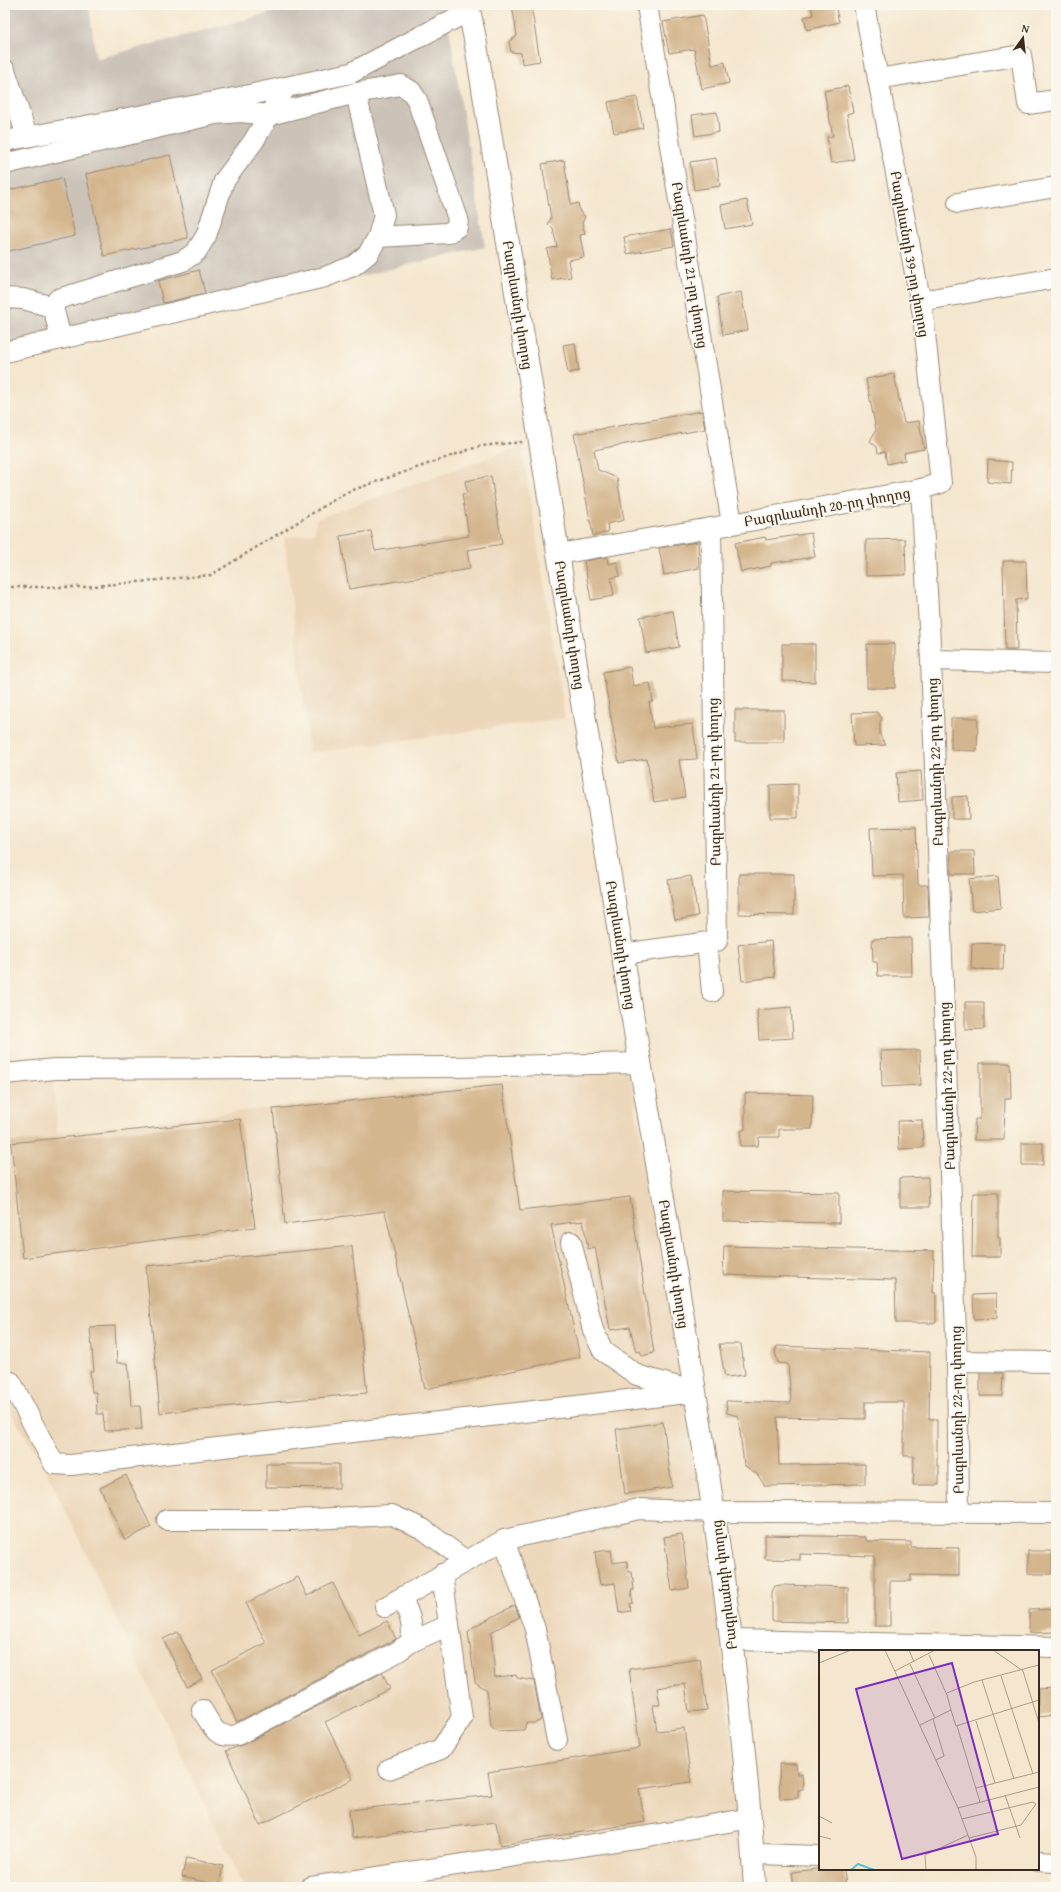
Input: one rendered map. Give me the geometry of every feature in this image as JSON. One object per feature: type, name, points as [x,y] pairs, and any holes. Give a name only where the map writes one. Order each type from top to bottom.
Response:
[{"type":"main road","name":"Բագրևանդի փողոց","points":[[469,8],[559,554],[622,954],[715,1512],[751,1818],[755,1887]]},
{"type":"street","name":"Բագրևանդի 21-րդ փողոց","points":[[647,5],[732,524]]},
{"type":"street","name":"Բագրևանդի 39-րդ փողոց","points":[[864,5],[920,301],[941,484],[921,490]]},
{"type":"street","points":[[5,141],[286,87],[351,73],[469,8]]},
{"type":"street","points":[[878,79],[1021,55],[1028,104],[1056,100]]},
{"type":"street","points":[[5,70],[27,136]]},
{"type":"street","points":[[5,164],[215,114],[241,112],[270,115],[356,93],[401,85],[411,91],[417,100],[458,219],[457,228],[448,234],[378,237]]},
{"type":"street","points":[[61,339],[53,307],[58,299],[183,260],[196,252],[206,236],[224,181],[253,142],[286,87]]},
{"type":"street","points":[[5,352],[325,277],[354,266],[368,254],[378,237],[384,215],[356,93]]},
{"type":"street","points":[[958,203],[1056,187]]},
{"type":"street","points":[[920,301],[1056,278]]},
{"type":"street","points":[[5,298],[23,299],[53,307]]},
{"type":"street","name":"Բագրևանդի 20-րդ փողոց","points":[[559,554],[921,490],[931,660]]},
{"type":"street","name":"Բագրևանդի 21-րդ փողոց","points":[[706,942],[717,941],[711,528]]},
{"type":"street","points":[[931,660],[1056,663]]},
{"type":"street","name":"Բագրևանդի 22-րդ փողոց","points":[[931,660],[957,1361],[959,1512]]},
{"type":"street","points":[[622,954],[706,942],[712,992]]},
{"type":"street","points":[[5,1074],[55,1069],[454,1067],[640,1063]]},
{"type":"street","points":[[571,1242],[593,1330],[603,1351],[637,1375],[695,1392]]},
{"type":"street","points":[[957,1361],[1056,1362]]},
{"type":"street","points":[[5,1384],[11,1382],[54,1464],[70,1465],[695,1392]]},
{"type":"street","points":[[411,1642],[413,1633],[410,1614],[393,1602],[504,1540],[639,1509],[715,1512],[1056,1513]]},
{"type":"street","points":[[168,1520],[292,1520],[392,1515],[423,1529],[466,1561]]},
{"type":"street","points":[[504,1540],[535,1629],[557,1740]]},
{"type":"street","points":[[389,1768],[442,1749],[462,1718],[442,1574]]},
{"type":"street","points":[[202,1710],[218,1734],[226,1737],[238,1735],[397,1652],[411,1642],[449,1625]]},
{"type":"street","points":[[731,1640],[1056,1648]]},
{"type":"street","points":[[311,1887],[648,1836],[751,1818]]},
{"type":"street","points":[[753,1854],[819,1856]]},
{"type":"street","points":[[1039,1861],[1056,1862]]},
{"type":"path","points":[[5,588],[84,586],[211,575],[347,492],[480,446],[540,440]]},
{"type":"shaded area","points":[[5,5],[89,5],[96,59],[300,5],[445,5],[485,247],[5,359]]},
{"type":"shaded area","points":[[522,446],[565,718],[309,753],[284,538],[315,533],[316,519]]},
{"type":"shaded area","points":[[598,1069],[629,1072],[646,1164],[702,1485],[749,1887],[244,1887],[45,1468],[5,1402],[5,1081],[53,1076],[57,1133]]},
{"type":"building","points":[[512,5],[531,5],[540,61],[522,64],[521,53],[511,52],[509,41],[517,36]]},
{"type":"building","points":[[811,5],[835,5],[839,22],[807,30],[804,17],[813,15]]},
{"type":"building","points":[[703,15],[712,65],[725,62],[729,83],[702,89],[694,49],[669,53],[663,22]]},
{"type":"building","points":[[848,86],[853,112],[847,114],[854,160],[831,163],[827,137],[833,136],[824,91]]},
{"type":"building","points":[[637,97],[643,128],[614,133],[608,102]]},
{"type":"building","points":[[717,112],[719,132],[695,136],[692,115]]},
{"type":"building","points":[[170,155],[188,238],[104,256],[86,174]]},
{"type":"building","points":[[716,158],[720,186],[694,190],[690,162]]},
{"type":"building","points":[[564,160],[571,205],[578,203],[580,212],[585,217],[582,223],[585,234],[580,235],[584,257],[568,260],[571,277],[552,280],[547,249],[557,247],[553,229],[548,224],[551,218],[542,164]]},
{"type":"building","points":[[62,178],[75,236],[5,252],[5,191]]},
{"type":"building","points":[[747,200],[752,224],[725,229],[721,205]]},
{"type":"building","points":[[671,229],[674,246],[627,254],[624,237]]},
{"type":"building","points":[[199,270],[205,293],[163,303],[158,281]]},
{"type":"building","points":[[741,292],[748,330],[723,335],[717,297]]},
{"type":"building","points":[[575,343],[579,371],[568,373],[563,345]]},
{"type":"building","points":[[894,374],[904,423],[919,421],[924,449],[904,453],[905,460],[887,464],[885,452],[878,453],[877,447],[870,441],[876,430],[866,379]]},
{"type":"building","points":[[702,411],[705,429],[594,450],[598,470],[617,478],[624,520],[607,524],[608,532],[593,536],[574,434]]},
{"type":"building","points":[[988,460],[1012,462],[1011,484],[987,482]]},
{"type":"building","points":[[491,476],[502,544],[467,550],[470,569],[349,589],[340,536],[371,531],[375,551],[469,536],[462,494],[467,493],[465,481]]},
{"type":"building","points":[[811,533],[815,557],[771,563],[771,566],[741,572],[735,543],[765,537],[766,540]]},
{"type":"building","points":[[905,539],[906,575],[866,576],[866,540]]},
{"type":"building","points":[[698,542],[699,568],[664,575],[659,548]]},
{"type":"building","points":[[607,557],[608,564],[617,562],[620,576],[611,578],[614,596],[591,600],[584,561]]},
{"type":"building","points":[[1003,561],[1026,561],[1027,599],[1016,600],[1017,650],[1005,650]]},
{"type":"building","points":[[673,611],[679,647],[646,653],[640,617]]},
{"type":"building","points":[[782,644],[815,644],[815,682],[782,681]]},
{"type":"building","points":[[867,644],[895,644],[895,688],[867,688]]},
{"type":"building","points":[[630,667],[633,686],[650,683],[653,702],[649,702],[653,728],[693,724],[697,759],[679,760],[685,797],[654,802],[647,759],[619,763],[603,672]]},
{"type":"building","points":[[735,710],[784,710],[784,742],[735,742]]},
{"type":"building","points":[[877,712],[882,718],[880,722],[880,736],[886,745],[854,746],[852,713]]},
{"type":"building","points":[[951,718],[978,718],[977,751],[951,750]]},
{"type":"building","points":[[921,771],[923,800],[898,802],[896,773]]},
{"type":"building","points":[[798,784],[798,818],[770,818],[770,785]]},
{"type":"building","points":[[968,796],[969,819],[952,819],[952,797]]},
{"type":"building","points":[[916,827],[918,885],[928,885],[929,917],[904,918],[903,875],[872,876],[870,828]]},
{"type":"building","points":[[951,851],[974,851],[975,874],[951,874]]},
{"type":"building","points":[[739,874],[794,874],[794,915],[739,914]]},
{"type":"building","points":[[691,876],[698,916],[675,920],[668,880]]},
{"type":"building","points":[[998,876],[1001,908],[972,911],[969,879]]},
{"type":"building","points":[[911,938],[912,976],[878,976],[877,962],[873,962],[872,939]]},
{"type":"building","points":[[771,941],[775,977],[742,981],[738,945]]},
{"type":"building","points":[[972,943],[1004,944],[1003,970],[971,969]]},
{"type":"building","points":[[965,1002],[984,1002],[984,1029],[965,1030]]},
{"type":"building","points":[[791,1007],[793,1038],[759,1040],[757,1010]]},
{"type":"building","points":[[920,1050],[921,1085],[882,1087],[881,1051]]},
{"type":"building","points":[[980,1063],[1010,1063],[1011,1099],[1005,1099],[1004,1140],[974,1140],[975,1119],[980,1119]]},
{"type":"building","points":[[502,1085],[520,1210],[630,1197],[654,1353],[642,1356],[640,1351],[636,1352],[630,1327],[610,1330],[595,1247],[588,1249],[583,1221],[551,1225],[580,1357],[425,1389],[385,1211],[285,1224],[273,1109]]},
{"type":"building","points":[[745,1093],[813,1095],[812,1129],[779,1129],[779,1137],[759,1137],[758,1146],[740,1146],[741,1131],[745,1129]]},
{"type":"building","points":[[240,1119],[255,1227],[23,1258],[11,1143]]},
{"type":"building","points":[[922,1120],[923,1148],[899,1149],[898,1121]]},
{"type":"building","points":[[1022,1143],[1043,1143],[1043,1165],[1022,1165]]},
{"type":"building","points":[[928,1177],[929,1207],[900,1207],[900,1178]]},
{"type":"building","points":[[723,1191],[839,1193],[839,1223],[723,1221]]},
{"type":"building","points":[[973,1193],[998,1193],[998,1238],[1000,1238],[1000,1257],[972,1257]]},
{"type":"building","points":[[352,1246],[367,1393],[160,1413],[146,1266]]},
{"type":"building","points":[[724,1246],[934,1251],[933,1293],[936,1293],[936,1323],[896,1323],[895,1280],[723,1275]]},
{"type":"building","points":[[996,1294],[997,1318],[974,1319],[973,1295]]},
{"type":"building","points":[[115,1326],[117,1363],[128,1363],[131,1406],[140,1406],[142,1429],[105,1431],[103,1414],[97,1414],[96,1392],[92,1392],[90,1371],[94,1371],[90,1327]]},
{"type":"building","points":[[719,1344],[741,1344],[745,1375],[725,1377]]},
{"type":"building","points":[[777,1346],[930,1352],[929,1419],[937,1419],[937,1466],[939,1466],[939,1485],[913,1485],[914,1456],[904,1456],[904,1402],[865,1402],[865,1419],[777,1417],[779,1465],[865,1464],[865,1484],[765,1486],[757,1474],[744,1465],[738,1416],[727,1413],[726,1401],[791,1403],[788,1364],[778,1363],[775,1352]]},
{"type":"building","points":[[980,1373],[1003,1373],[1002,1396],[980,1396]]},
{"type":"building","points":[[663,1422],[672,1487],[625,1494],[616,1429]]},
{"type":"building","points":[[266,1464],[339,1464],[339,1488],[266,1487]]},
{"type":"building","points":[[126,1475],[151,1527],[125,1540],[100,1488]]},
{"type":"building","points":[[682,1534],[689,1588],[672,1591],[664,1537]]},
{"type":"building","points":[[765,1535],[866,1537],[866,1541],[911,1542],[911,1547],[959,1548],[959,1576],[911,1575],[911,1581],[890,1581],[890,1626],[875,1626],[875,1556],[800,1554],[800,1560],[765,1559]]},
{"type":"building","points":[[611,1550],[613,1563],[627,1561],[628,1572],[632,1572],[634,1590],[631,1590],[633,1603],[630,1604],[631,1611],[619,1613],[615,1583],[600,1585],[595,1552]]},
{"type":"building","points":[[1028,1551],[1052,1551],[1052,1574],[1028,1574]]},
{"type":"building","points":[[298,1577],[307,1596],[333,1583],[359,1635],[387,1621],[396,1639],[237,1722],[212,1670],[266,1643],[246,1603]]},
{"type":"building","points":[[775,1586],[848,1587],[848,1623],[772,1621],[772,1592]]},
{"type":"building","points":[[515,1605],[519,1617],[491,1632],[495,1677],[516,1675],[517,1678],[534,1681],[541,1720],[535,1723],[526,1723],[524,1730],[497,1731],[491,1726],[487,1690],[475,1682],[468,1632],[473,1627]]},
{"type":"building","points":[[1056,1609],[1056,1632],[1029,1633],[1029,1610]]},
{"type":"building","points":[[178,1632],[202,1679],[187,1687],[163,1639]]},
{"type":"building","points":[[700,1659],[707,1710],[689,1712],[685,1684],[657,1688],[660,1705],[653,1705],[657,1731],[684,1728],[691,1782],[639,1789],[645,1822],[500,1845],[496,1822],[352,1838],[349,1810],[492,1795],[488,1772],[640,1748],[629,1669]]},
{"type":"building","points":[[382,1673],[390,1689],[325,1722],[353,1779],[260,1825],[226,1751],[242,1745]]},
{"type":"building","points":[[1056,1688],[1056,1715],[1039,1717],[1039,1689]]},
{"type":"building","points":[[779,1764],[796,1764],[797,1774],[802,1774],[803,1789],[798,1790],[798,1798],[780,1799]]},
{"type":"building","points":[[186,1858],[223,1866],[219,1885],[182,1877]]},
{"type":"building","points":[[816,1869],[844,1870],[846,1887],[794,1887],[792,1872]]}]
